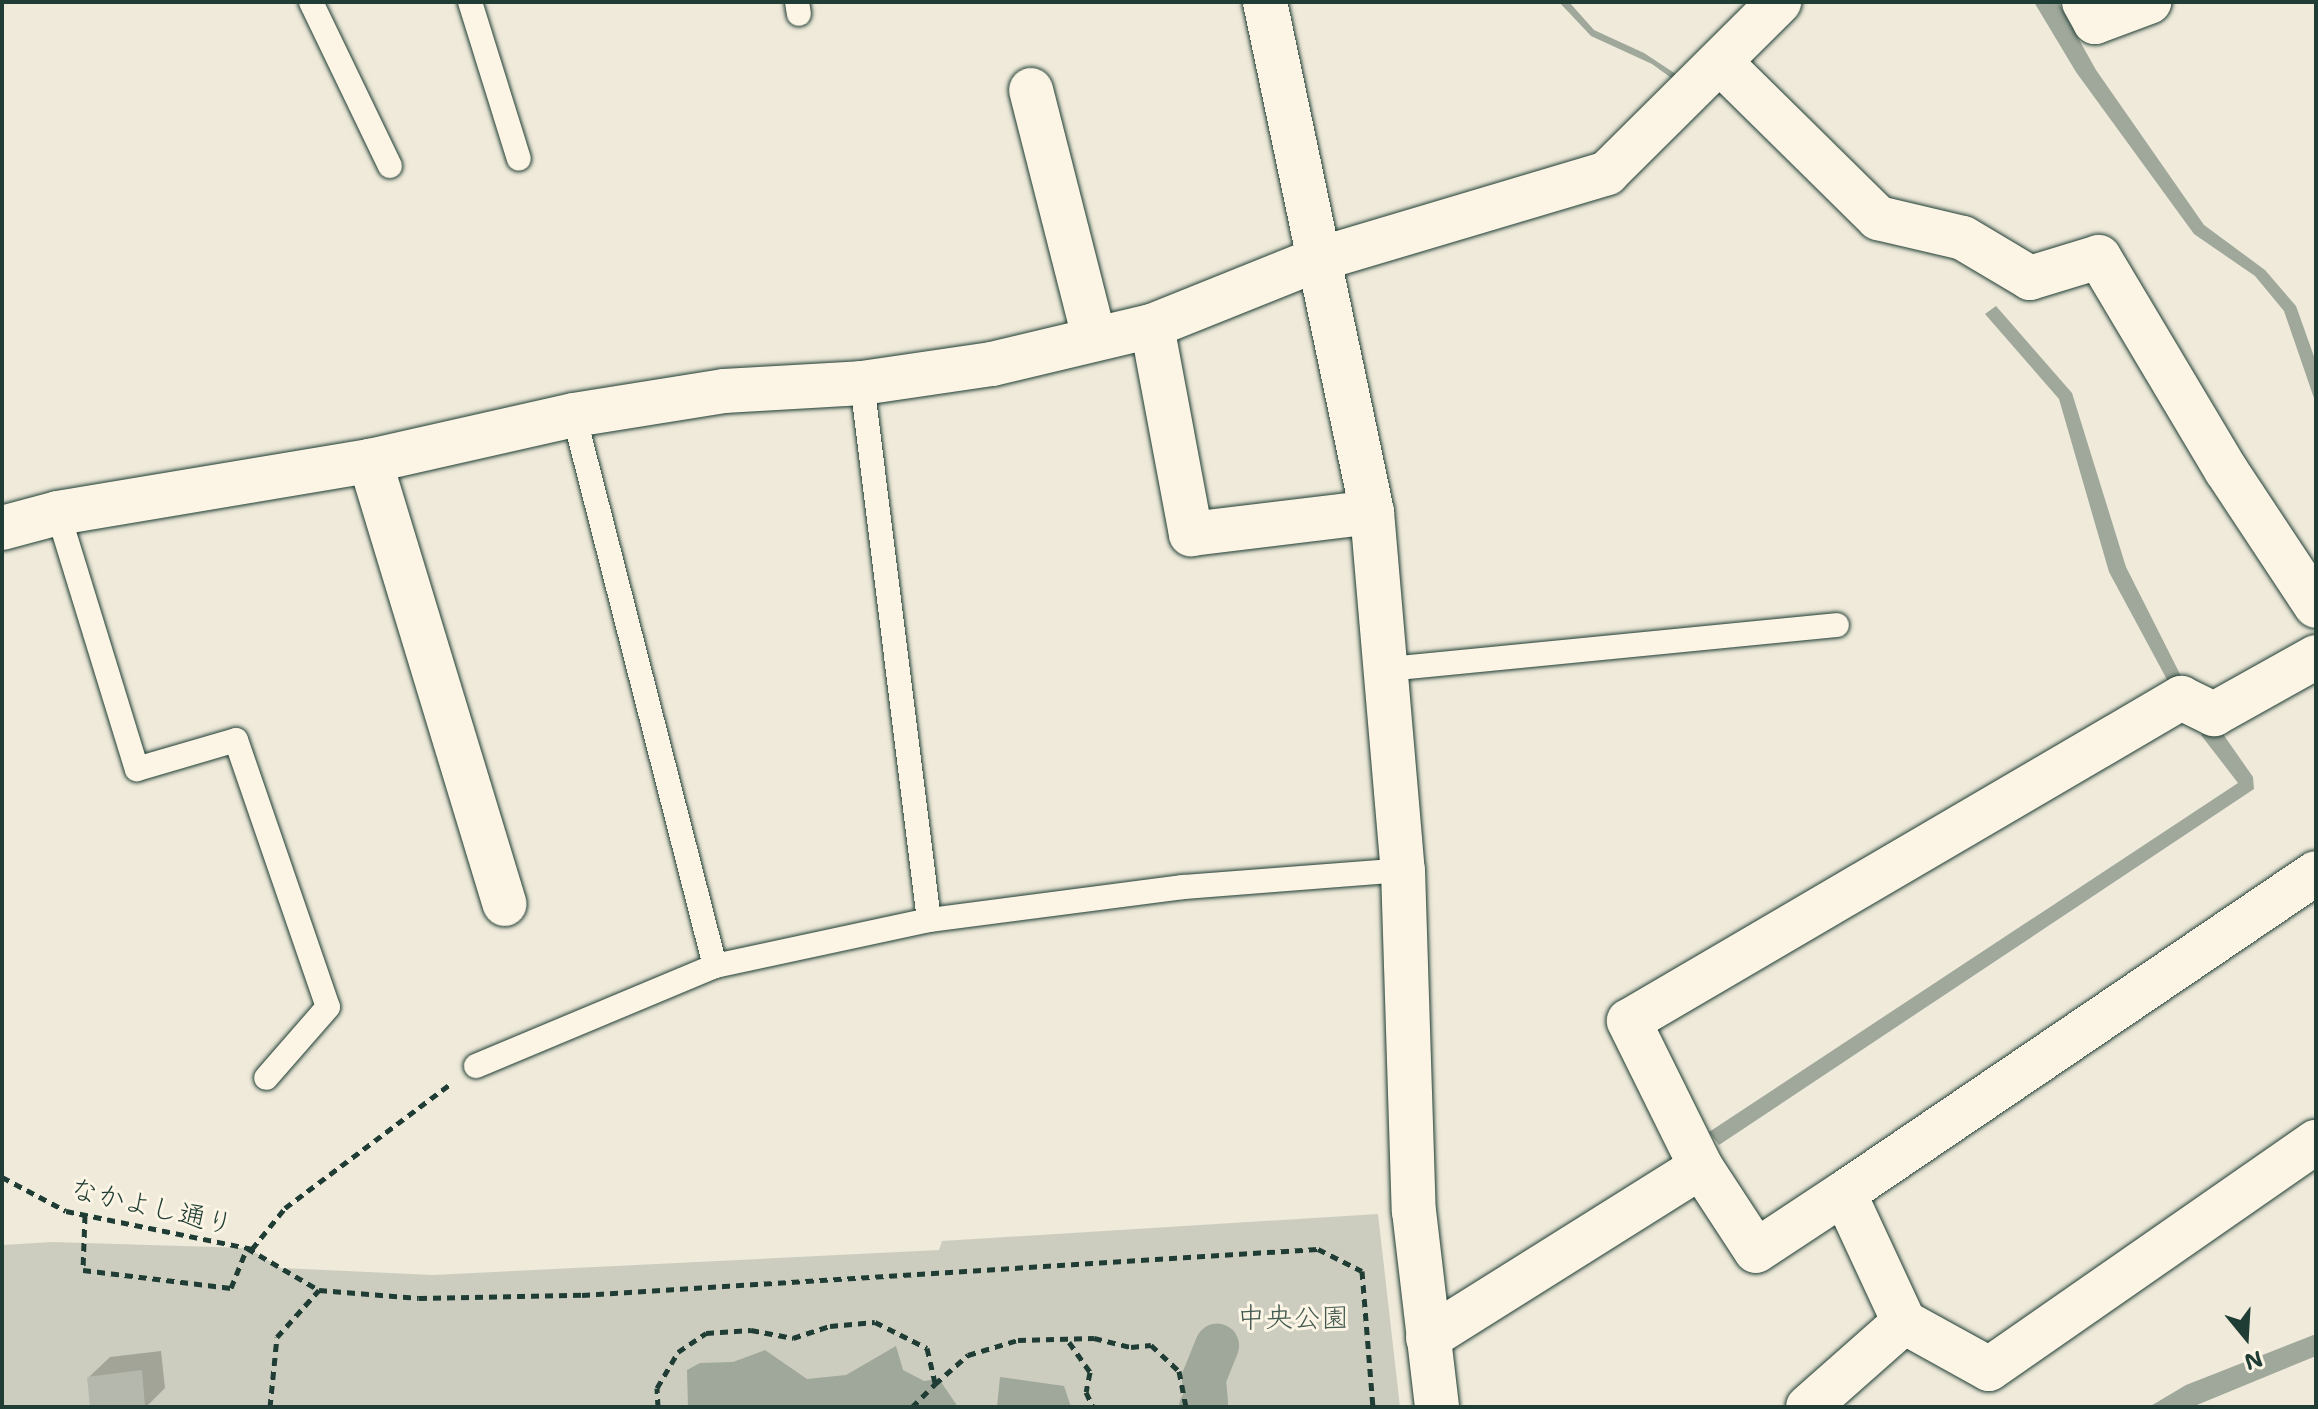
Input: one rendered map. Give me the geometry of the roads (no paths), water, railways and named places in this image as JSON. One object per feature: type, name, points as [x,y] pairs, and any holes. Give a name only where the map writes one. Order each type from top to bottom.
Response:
[{"type":"street","points":[[1265,2],[1316,260],[1372,512],[1389,669],[1403,870],[1414,1211],[1437,1407]]},
{"type":"street","points":[[2,528],[58,513],[370,461],[574,415],[724,391],[862,383],[992,364],[1152,326],[1316,260],[1607,173],[1779,2]]},
{"type":"street","points":[[2084,2],[2095,22],[2149,2]]},
{"type":"street","points":[[1721,63],[1878,218],[1963,238],[2030,278],[2099,257],[2226,470],[2316,606]]},
{"type":"street","points":[[1031,90],[1094,338]]},
{"type":"street","points":[[1152,326],[1191,534],[1372,512]]},
{"type":"street","points":[[370,461],[505,904]]},
{"type":"street","points":[[2316,657],[2214,714],[2181,698],[1629,1021],[1701,1167],[1756,1251],[2316,873]]},
{"type":"street","points":[[1844,1193],[1904,1322],[1989,1369],[2316,1142]]},
{"type":"street","points":[[1428,1338],[1701,1167]]},
{"type":"street","points":[[1808,1407],[1904,1322]]},
{"type":"lane","points":[[311,2],[390,166]]},
{"type":"lane","points":[[470,2],[519,159]]},
{"type":"lane","points":[[862,383],[929,920]]},
{"type":"lane","points":[[574,415],[715,966]]},
{"type":"lane","points":[[58,513],[137,769],[236,740],[328,1007],[266,1078]]},
{"type":"lane","points":[[1389,669],[1837,625]]},
{"type":"lane","points":[[476,1066],[715,966],[929,920],[1183,887],[1403,870]]},
{"type":"waterway","points":[[1201,1407],[1206,1403],[1204,1378],[1217,1346]]},
{"type":"park label","name":"中央公園","points":[[1293,1317]]}]
